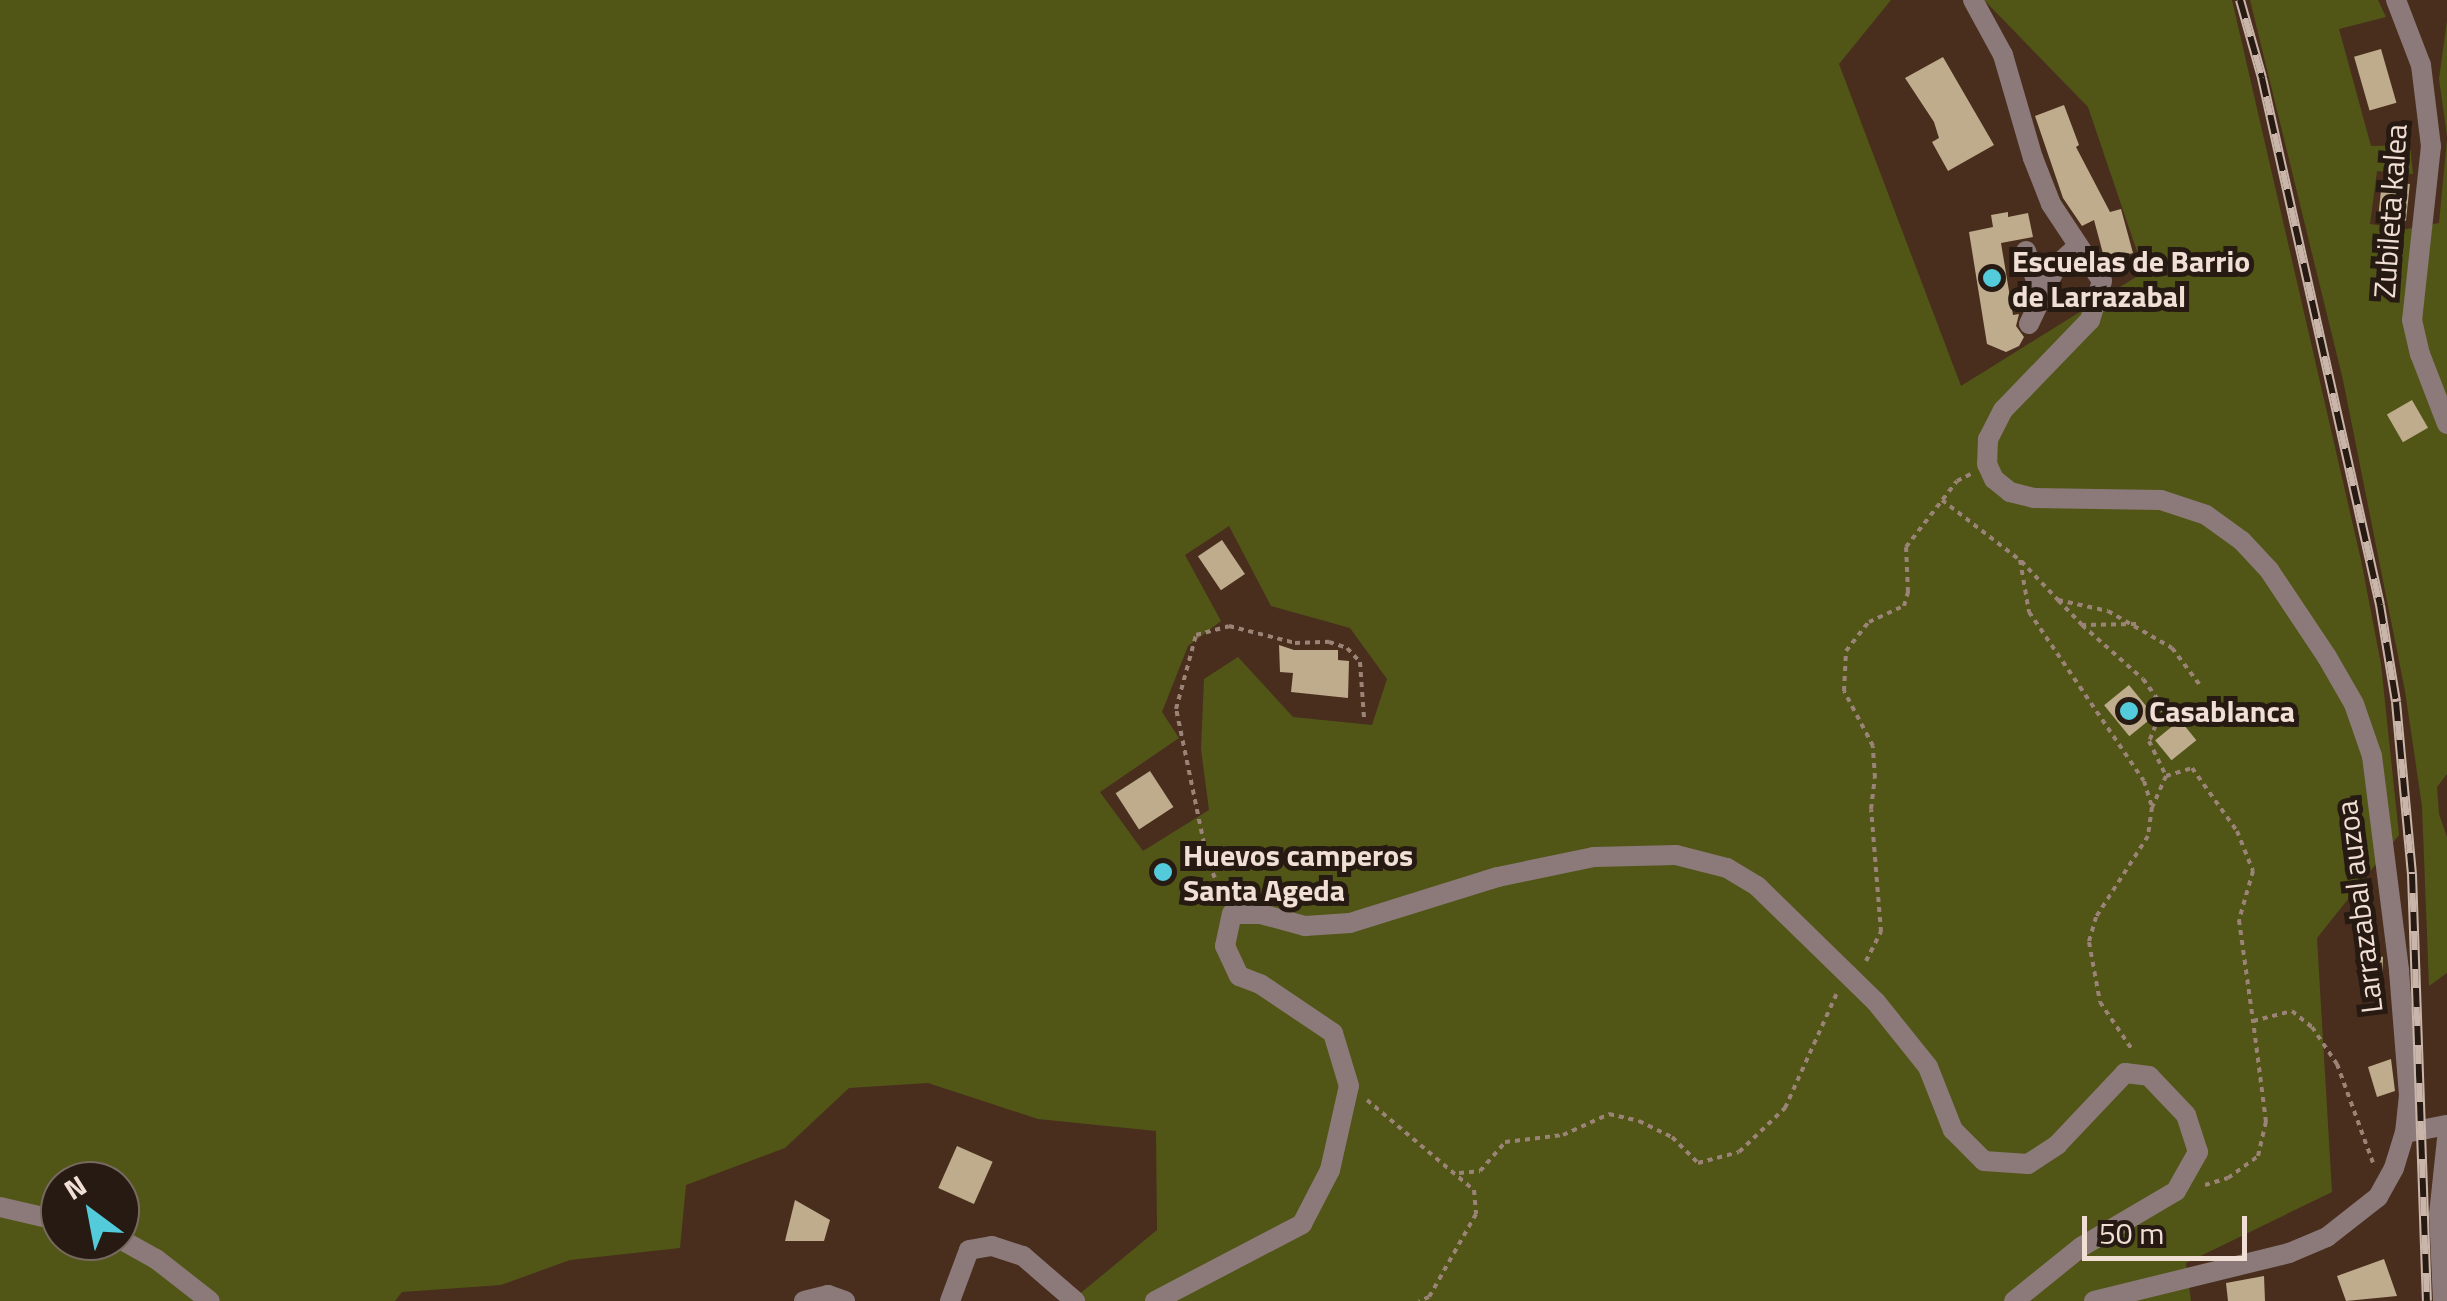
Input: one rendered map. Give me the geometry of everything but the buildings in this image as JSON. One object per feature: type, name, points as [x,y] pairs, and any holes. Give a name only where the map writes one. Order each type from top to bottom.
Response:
[{"type":"street","points":[[1973,0],[2003,56],[2033,158],[2052,204],[2102,281],[2090,320],[2003,410],[1988,439],[1987,464]]},
{"type":"street","name":"Zubileta kalea","points":[[2403,5],[2421,65],[2431,146],[2412,320],[2420,354],[2447,424]]},
{"type":"street","points":[[2029,324],[2057,265],[2078,246]]},
{"type":"street","points":[[2026,251],[2041,294]]},
{"type":"street","name":"Larrazabal auzoa","points":[[1987,464],[1994,479],[2010,492],[2034,498],[2162,500],[2206,516],[2242,541],[2269,570],[2354,704],[2372,756],[2399,971],[2409,1095],[2405,1133],[2378,1198]]},
{"type":"street","points":[[1155,1301],[1302,1224],[1330,1170],[1350,1086],[1333,1034],[1260,984],[1239,976],[1225,946],[1232,914],[1261,914],[1305,926],[1350,923],[1518,873],[1594,857],[1676,856],[1727,868],[1756,886],[1850,977],[1928,1066],[1953,1130],[1984,1161],[2028,1164],[2057,1145],[2125,1073],[2149,1076],[2186,1115],[2198,1152],[2180,1185],[2081,1247],[2014,1301]]},
{"type":"street","points":[[2405,1133],[2447,1125]]},
{"type":"street","points":[[2443,1301],[2440,1214],[2447,1138]]},
{"type":"street","points":[[2094,1301],[2289,1253],[2327,1236],[2378,1198]]},
{"type":"street","points":[[0,1207],[40,1217]]},
{"type":"street","points":[[950,1301],[969,1250],[992,1246],[1023,1256],[1075,1301]]},
{"type":"street","points":[[140,1250],[210,1301]]},
{"type":"street","points":[[804,1301],[828,1295],[845,1301]]},
{"type":"path","points":[[1459,1173],[1480,1171],[1504,1142],[1563,1134],[1609,1114],[1639,1120],[1672,1138],[1698,1163],[1740,1152],[1785,1108],[1831,999],[1850,977],[1860,973],[1881,932],[1870,809],[1876,778],[1872,746],[1844,692],[1846,652],[1869,622],[1904,606],[1908,592],[1906,547],[1957,482],[1987,464]]},
{"type":"path","points":[[1942,500],[2020,560],[2082,626],[2158,696],[2162,717],[2149,741],[2166,776]]},
{"type":"path","points":[[2020,560],[2029,612],[2144,781],[2152,807]]},
{"type":"path","points":[[2058,600],[2108,610],[2136,624],[2172,648],[2200,685]]},
{"type":"path","points":[[2082,626],[2136,624]]},
{"type":"path","points":[[1232,914],[1208,862],[1176,709],[1196,635],[1229,626],[1295,643],[1329,642],[1347,648],[1360,662],[1364,718]]},
{"type":"path","points":[[2149,1076],[2100,1002],[2089,942],[2096,917],[2148,836],[2152,807],[2166,776],[2192,768],[2237,831],[2253,871],[2239,920],[2266,1122],[2258,1156],[2228,1178],[2203,1186],[2180,1185]]},
{"type":"path","points":[[2253,1021],[2292,1011],[2312,1028],[2337,1064],[2372,1152],[2378,1198]]},
{"type":"path","points":[[1350,1086],[1459,1173],[1474,1190],[1476,1214],[1429,1297],[1419,1301]]},
{"type":"green space","points":[[0,0],[1891,0],[1839,64],[1961,386],[2144,272],[2088,107],[1984,0],[2232,0],[2361,560],[2381,664],[2399,835],[2317,938],[2332,1192],[2186,1263],[2191,1301],[1071,1301],[1157,1230],[1156,1131],[1038,1119],[928,1083],[849,1088],[785,1148],[686,1185],[680,1248],[570,1260],[501,1285],[402,1292],[395,1301],[0,1301]],"holes":[[[1229,526],[1271,606],[1350,628],[1387,679],[1372,725],[1293,717],[1238,657],[1204,679],[1201,749],[1209,810],[1143,851],[1100,792],[1179,738],[1162,712],[1188,646],[1221,621],[1185,555]]]},
{"type":"green space","points":[[2250,0],[2378,0],[2386,17],[2339,29],[2371,146],[2410,145],[2413,174],[2377,171],[2370,224],[2407,229],[2439,223],[2447,139],[2447,774],[2437,787],[2439,814],[2447,837],[2447,973],[2429,986],[2422,806],[2405,691],[2343,380]]},
{"type":"green space","points":[[2447,21],[2447,136],[2439,79]]},
{"type":"railway","points":[[2240,0],[2262,78],[2380,605],[2396,702],[2412,874],[2427,1301]]},
{"type":"place","name":"Escuelas de Barrio de Larrazabal","points":[[1992,278]]},
{"type":"place","name":"Casablanca","points":[[2129,711]]},
{"type":"place","name":"Huevos camperos Santa Ageda","points":[[1163,872]]}]
